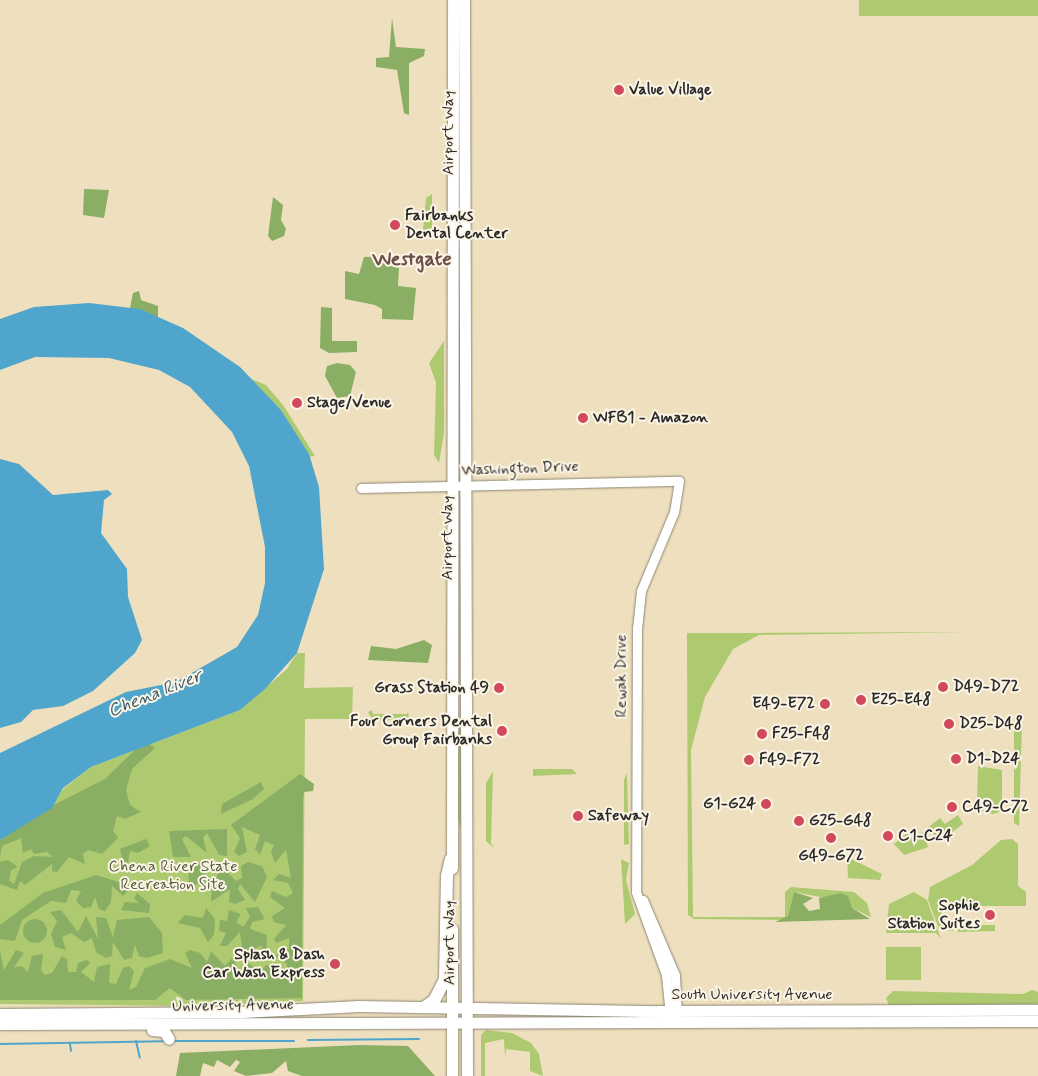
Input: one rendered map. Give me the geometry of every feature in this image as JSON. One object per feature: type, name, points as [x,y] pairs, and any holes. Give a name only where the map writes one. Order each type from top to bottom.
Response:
[{"type":"highway","points":[[426,1006],[434,1001],[445,979],[447,876],[452,859]]},
{"type":"main road","name":"Airport Way","points":[[452,0],[467,1076]]},
{"type":"main road","name":"Airport Way","points":[[452,1076],[452,859],[459,485],[464,0]]},
{"type":"main road","name":"University Avenue","points":[[0,1014],[426,1006],[467,1008]]},
{"type":"main road","name":"South University Avenue","points":[[467,1008],[674,1016],[1034,1021]]},
{"type":"main road","name":"South University Avenue","points":[[467,1022],[674,1016],[1038,1010]]},
{"type":"main road","name":"University Avenue","points":[[0,1024],[467,1022]]},
{"type":"main road","points":[[103,1024],[125,1030],[162,1030],[169,1039]]},
{"type":"street","name":"Washington Drive","points":[[361,488],[679,480]]},
{"type":"street","name":"Rewak Drive","points":[[674,1016],[675,975],[649,918],[638,878],[638,609],[645,577],[674,512],[679,480]]},
{"type":"green space","points":[[859,0],[1038,0],[1038,16],[859,16]]},
{"type":"green space","points":[[392,18],[396,47],[425,49],[424,56],[409,63],[409,115],[404,113],[397,70],[376,67],[376,58],[389,57]]},
{"type":"green space","points":[[84,189],[109,190],[104,218],[83,215]]},
{"type":"green space","points":[[432,194],[432,232],[422,241],[426,198]]},
{"type":"green space","points":[[273,197],[283,205],[281,220],[286,229],[284,236],[272,241],[268,236]]},
{"type":"green space","points":[[393,256],[388,265],[399,268],[398,286],[416,288],[413,320],[382,319],[382,309],[375,305],[345,299],[345,271],[359,274],[364,257]]},
{"type":"green space","points":[[139,291],[141,300],[158,306],[158,319],[130,308],[133,293]]},
{"type":"green space","points":[[321,307],[332,308],[332,341],[357,341],[357,352],[329,353],[320,348]]},
{"type":"green space","points":[[444,341],[444,433],[439,463],[434,455],[436,383],[429,363]]},
{"type":"green space","points":[[337,363],[350,365],[356,372],[350,396],[337,398],[325,376],[327,366]]},
{"type":"green space","points":[[249,378],[266,385],[283,405],[315,456],[309,457],[281,410]]},
{"type":"green space","points":[[974,632],[759,635],[733,649],[705,697],[691,750],[693,917],[785,917],[785,892],[791,887],[854,892],[867,903],[871,917],[852,908],[841,893],[830,899],[794,892],[788,916],[781,920],[694,919],[688,915],[687,633]]},
{"type":"green space","points":[[424,640],[432,645],[428,663],[368,660],[371,646],[396,649]]},
{"type":"green space","name":"Chena River State Recreation Site","points":[[297,653],[305,653],[304,688],[353,687],[352,719],[305,719],[303,1001],[198,1006],[0,1004],[0,840],[52,806],[63,789],[91,767],[240,710],[287,669]]},
{"type":"green space","points":[[457,704],[461,732],[462,832],[457,815]]},
{"type":"green space","points":[[372,710],[373,714],[407,714],[408,711],[409,719],[373,721],[368,712]]},
{"type":"green space","points":[[1018,721],[1022,725],[1019,826],[1014,823],[1014,725]]},
{"type":"green space","points":[[149,744],[155,748],[132,769],[126,790],[130,805],[141,812],[125,819],[117,816],[113,831],[118,838],[102,854],[88,850],[83,854],[85,864],[69,857],[57,872],[52,871],[52,864],[25,885],[20,881],[17,890],[0,884],[0,862],[8,860],[18,867],[11,870],[9,880],[14,884],[22,862],[34,856],[53,857],[47,852],[34,854],[31,849],[23,853],[21,838],[2,846],[0,857],[0,840],[42,811],[105,779],[140,745]]},
{"type":"green space","points":[[978,766],[1002,770],[1002,811],[993,814],[977,809]]},
{"type":"green space","points":[[533,769],[572,769],[577,774],[533,776]]},
{"type":"green space","points":[[493,771],[491,843],[494,848],[486,841],[486,783]]},
{"type":"green space","points":[[627,773],[629,844],[624,845],[624,780]]},
{"type":"green space","points":[[300,774],[314,784],[313,791],[304,792],[303,801],[302,998],[186,1000],[170,988],[155,1000],[0,1000],[0,951],[4,970],[16,950],[24,953],[14,967],[22,966],[28,972],[32,956],[43,954],[41,970],[45,975],[52,973],[62,956],[67,959],[68,972],[76,972],[78,963],[87,960],[90,963],[81,972],[94,982],[97,967],[110,964],[109,983],[116,984],[123,968],[129,966],[134,971],[129,990],[136,987],[145,968],[170,959],[192,968],[185,953],[190,950],[200,953],[207,962],[211,951],[225,966],[233,957],[239,972],[245,972],[249,963],[260,972],[266,965],[286,970],[287,964],[275,956],[289,949],[289,938],[276,943],[274,939],[286,925],[274,922],[272,916],[285,908],[270,897],[272,891],[286,897],[293,893],[288,883],[273,880],[279,874],[291,878],[286,850],[275,863],[271,851],[274,845],[265,841],[260,855],[255,849],[260,835],[242,827],[247,852],[239,856],[234,852],[240,838],[231,825]]},
{"type":"green space","points":[[261,782],[264,789],[253,799],[221,814],[222,804]]},
{"type":"green space","points":[[958,815],[963,824],[942,840],[926,829],[940,818],[945,824]]},
{"type":"green space","points":[[227,829],[227,856],[219,855],[207,833],[203,838],[207,853],[186,836],[182,839],[191,857],[173,857],[169,831]]},
{"type":"green space","points":[[924,831],[928,847],[904,855],[894,844],[907,833],[913,839]]},
{"type":"green space","points":[[146,839],[150,846],[138,853],[130,851],[128,863],[123,864],[120,849]]},
{"type":"green space","points":[[1012,839],[1018,844],[1018,886],[1026,892],[1026,906],[942,906],[941,925],[953,925],[953,931],[939,929],[928,900],[930,887],[972,865],[1001,840]]},
{"type":"green space","points":[[847,857],[882,874],[880,880],[848,878]]},
{"type":"green space","points":[[621,859],[629,863],[626,880],[635,914],[625,924]]},
{"type":"green space","points":[[248,862],[262,866],[267,877],[255,902],[240,884],[238,889],[245,900],[235,904],[229,902],[230,889],[211,902],[212,885],[204,890],[198,884],[189,886],[188,865],[205,863],[204,874],[216,882],[219,864],[235,863],[227,872],[236,881],[242,878],[241,866]]},
{"type":"green space","points":[[96,875],[132,886],[123,896],[112,886],[111,902],[105,911],[99,909],[95,897],[91,907],[83,908],[76,901],[81,891],[71,890],[66,903],[51,901],[22,920],[15,941],[0,939],[0,925],[43,893]]},
{"type":"green space","points":[[794,892],[813,898],[803,904],[809,911],[820,909],[819,898],[841,893],[848,896],[852,908],[870,919],[775,922],[788,916]]},
{"type":"green space","points":[[914,892],[927,900],[941,939],[936,933],[886,933],[889,904]]},
{"type":"green space","points":[[137,893],[150,904],[149,913],[121,910],[125,902],[139,903],[134,898]]},
{"type":"green space","points":[[258,907],[265,919],[252,922],[250,929],[267,935],[266,957],[253,957],[261,952],[262,945],[243,955],[240,932],[227,946],[220,946],[226,933],[219,931],[220,920],[227,921],[229,910],[241,914],[236,922],[243,927],[250,917],[246,908]]},
{"type":"green space","points":[[206,908],[215,919],[214,935],[208,942],[200,928],[178,923],[185,915],[203,918]]},
{"type":"green space","points":[[61,910],[78,932],[86,916],[98,939],[96,917],[106,918],[113,937],[117,920],[149,917],[162,933],[163,953],[147,958],[139,956],[135,945],[132,958],[124,960],[113,942],[112,956],[106,958],[96,952],[92,938],[84,942],[71,933],[62,937],[66,950],[55,947],[51,934],[57,921],[50,912]]},
{"type":"green space","points":[[35,919],[40,920],[46,926],[46,936],[40,942],[35,943],[30,942],[24,936],[23,931],[24,926],[30,920]]},
{"type":"green space","points":[[957,925],[995,925],[995,931],[958,932]]},
{"type":"green space","points":[[886,947],[921,947],[921,980],[886,980]]},
{"type":"green space","points":[[1032,990],[1038,992],[1038,1005],[889,1005],[886,998],[893,991],[1023,994]]},
{"type":"green space","points":[[486,1030],[512,1033],[531,1043],[539,1054],[543,1076],[530,1071],[530,1052],[506,1049],[505,1058],[504,1039],[485,1043],[485,1076],[481,1076],[481,1035]]},
{"type":"green space","points":[[359,1045],[408,1046],[435,1076],[302,1076],[288,1071],[286,1061],[272,1073],[246,1076],[234,1071],[240,1062],[236,1060],[230,1067],[217,1060],[214,1067],[203,1063],[200,1076],[176,1076],[180,1053]]},
{"type":"water","name":"Chena River","points":[[89,303],[140,309],[183,328],[240,367],[281,410],[309,454],[319,487],[324,569],[297,653],[265,689],[240,710],[91,767],[63,788],[52,808],[0,840],[0,753],[126,692],[176,682],[237,647],[258,615],[265,583],[265,547],[249,466],[232,432],[190,387],[159,370],[109,358],[35,357],[0,370],[0,319],[34,307]]},
{"type":"water","points":[[0,459],[19,464],[53,495],[108,490],[112,494],[104,500],[101,533],[127,569],[128,597],[142,640],[135,653],[93,691],[63,706],[33,710],[21,722],[0,728]]},
{"type":"waterway","points":[[308,1040],[419,1039]]},
{"type":"waterway","points":[[136,1041],[140,1058]]},
{"type":"waterway","points":[[0,1044],[164,1041]]},
{"type":"waterway","points":[[174,1041],[294,1041]]},
{"type":"waterway","points":[[70,1044],[71,1051]]},
{"type":"place","name":"Value Village","points":[[619,90]]},
{"type":"place","name":"Fairbanks Dental Center","points":[[395,225]]},
{"type":"place","name":"Stage/Venue","points":[[297,403]]},
{"type":"place","name":"WFB1 - Amazon","points":[[583,418]]},
{"type":"place","name":"D49-D72","points":[[943,687]]},
{"type":"place","name":"Grass Station 49","points":[[499,688]]},
{"type":"place","name":"E25-E48","points":[[861,700]]},
{"type":"place","name":"E49-E72","points":[[825,704]]},
{"type":"place","name":"D25-D48","points":[[949,724]]},
{"type":"place","name":"Four Corners Dental Group Fairbanks","points":[[502,731]]},
{"type":"place","name":"F25-F48","points":[[762,734]]},
{"type":"place","name":"D1-D24","points":[[956,759]]},
{"type":"place","name":"F49-F72","points":[[749,760]]},
{"type":"place","name":"G1-G24","points":[[766,804]]},
{"type":"place","name":"C49-C72","points":[[952,807]]},
{"type":"place","name":"Safeway","points":[[578,816]]},
{"type":"place","name":"G25-G48","points":[[799,821]]},
{"type":"place","name":"C1-C24","points":[[888,836]]},
{"type":"place","name":"G49-G72","points":[[831,838]]},
{"type":"place","name":"Sophie Station Suites","points":[[990,915]]},
{"type":"place","name":"Splash & Dash Car Wash Express","points":[[335,964]]},
{"type":"district","name":"Westgate","points":[[412,259]]}]
